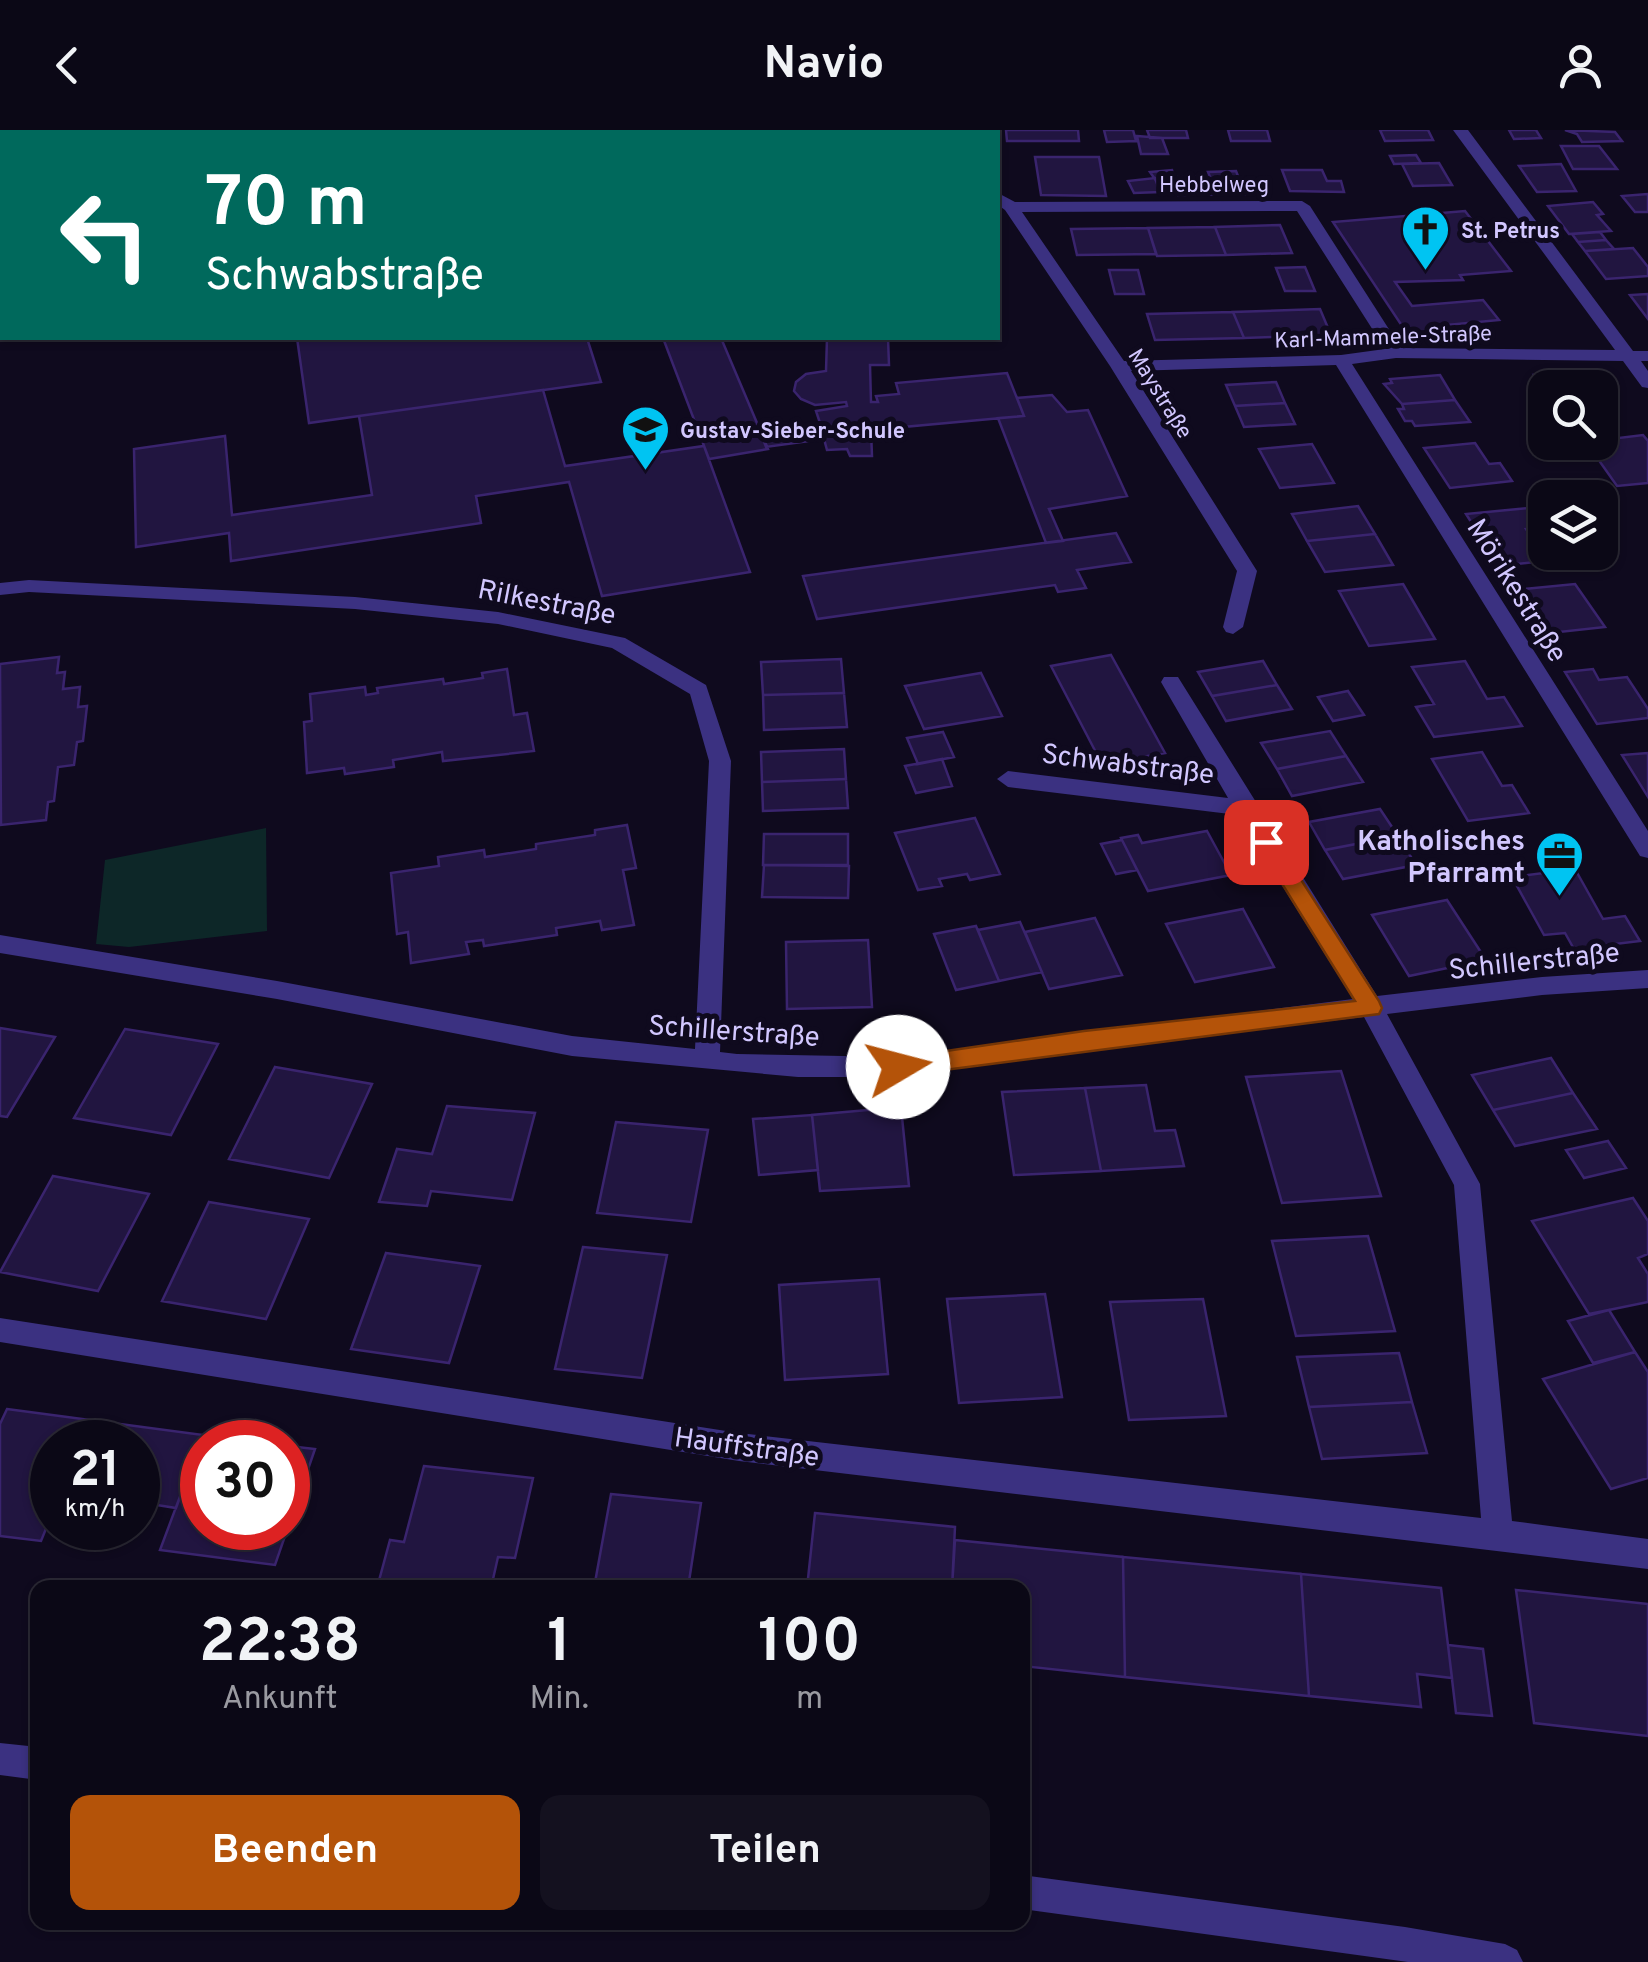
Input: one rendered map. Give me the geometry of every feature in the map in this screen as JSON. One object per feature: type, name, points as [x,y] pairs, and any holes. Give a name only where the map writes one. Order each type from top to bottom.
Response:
[{"type":"street","points":[[1460,130],[1648,384]]},
{"type":"street","name":"Hebbelweg","points":[[1004,202],[1302,206],[1396,354]]},
{"type":"street","name":"Maystraße","points":[[1004,202],[1118,366],[1247,570],[1233,627]]},
{"type":"street","name":"Karl-Mammele-Straße","points":[[1118,366],[1341,360],[1396,354],[1648,356]]},
{"type":"street","name":"Mörikestraße","points":[[1341,360],[1648,850]]},
{"type":"street","name":"Rilkestraße","points":[[0,590],[29,586],[355,604],[498,618],[618,644],[699,690],[720,760],[707,1060]]},
{"type":"street","points":[[1171,682],[1245,808]]},
{"type":"street","name":"Schwabstraße","points":[[1008,779],[1245,808],[1371,1008]]},
{"type":"street","name":"Schillerstraße","points":[[0,944],[276,990],[572,1046],[798,1067],[898,1067],[1084,1040],[1542,986],[1648,980]]},
{"type":"street","points":[[1371,1008],[1466,1184],[1498,1534]]},
{"type":"street","name":"Hauffstraße","points":[[0,1330],[739,1447],[1648,1554]]},
{"type":"street","points":[[0,1759],[30,1763]]},
{"type":"street","points":[[1030,1893],[1387,1941],[1505,1962]]},
{"type":"green space","points":[[266,828],[267,931],[129,947],[96,944],[105,860]]},
{"type":"building","points":[[1006,130],[1078,130],[1079,141],[1007,141]]},
{"type":"building","points":[[1104,130],[1133,130],[1136,141],[1107,142]]},
{"type":"building","points":[[1147,130],[1186,130],[1188,138],[1150,138]]},
{"type":"building","points":[[1228,130],[1267,130],[1270,141],[1231,141]]},
{"type":"building","points":[[1380,130],[1428,130],[1433,140],[1385,141]]},
{"type":"building","points":[[1509,130],[1536,130],[1541,138],[1514,139]]},
{"type":"building","points":[[1565,130],[1615,132],[1622,141],[1582,142],[1577,134]]},
{"type":"building","points":[[1137,136],[1162,138],[1168,154],[1141,154]]},
{"type":"building","points":[[1561,146],[1599,146],[1617,169],[1573,169]]},
{"type":"building","points":[[1416,155],[1421,163],[1394,164],[1390,156]]},
{"type":"building","points":[[1035,157],[1099,157],[1106,196],[1041,195]]},
{"type":"building","points":[[1439,163],[1452,185],[1413,186],[1402,164]]},
{"type":"building","points":[[1561,164],[1576,191],[1537,192],[1519,166]]},
{"type":"building","points":[[1172,170],[1175,183],[1159,185],[1150,172]]},
{"type":"building","points":[[1282,170],[1322,170],[1327,181],[1341,181],[1344,192],[1290,191]]},
{"type":"building","points":[[1236,171],[1245,194],[1178,195],[1173,177],[1210,177],[1208,172]]},
{"type":"building","points":[[1155,178],[1160,192],[1134,193],[1128,181]]},
{"type":"building","points":[[1648,194],[1648,212],[1635,212],[1622,196]]},
{"type":"building","points":[[1593,202],[1603,214],[1597,215],[1611,231],[1569,234],[1548,206]]},
{"type":"building","name":"St. Petrus","points":[[1465,211],[1511,271],[1460,275],[1463,280],[1395,282],[1412,306],[1483,300],[1499,320],[1436,326],[1443,336],[1410,338],[1333,222]]},
{"type":"building","points":[[1280,225],[1292,253],[1226,255],[1215,227]]},
{"type":"building","points":[[1215,227],[1226,255],[1157,256],[1148,228]]},
{"type":"building","points":[[1148,228],[1156,254],[1077,255],[1071,229]]},
{"type":"building","points":[[1600,232],[1606,240],[1578,242],[1572,234]]},
{"type":"building","points":[[1606,240],[1614,249],[1585,251],[1578,242]]},
{"type":"building","points":[[1633,248],[1648,267],[1648,276],[1606,279],[1585,251]]},
{"type":"building","points":[[1305,267],[1315,291],[1285,291],[1276,268]]},
{"type":"building","points":[[1109,270],[1138,270],[1144,294],[1115,294]]},
{"type":"building","points":[[1648,294],[1648,319],[1630,295]]},
{"type":"building","points":[[1320,309],[1331,335],[1244,338],[1233,312]]},
{"type":"building","points":[[1233,312],[1244,338],[1155,340],[1147,314]]},
{"type":"building","points":[[297,340],[588,340],[601,382],[309,423]]},
{"type":"building","points":[[664,340],[722,340],[768,449],[709,459]]},
{"type":"building","points":[[827,340],[888,340],[889,365],[870,365],[871,402],[878,402],[876,396],[899,394],[896,383],[1007,373],[1024,416],[871,430],[872,456],[850,456],[847,449],[827,450],[824,439],[766,447],[761,434],[821,426],[816,411],[847,406],[846,402],[815,405],[794,391],[796,382],[806,374],[826,371]]},
{"type":"building","points":[[1440,375],[1455,400],[1402,404],[1384,384],[1392,383],[1390,379]]},
{"type":"building","points":[[1276,382],[1285,403],[1235,406],[1226,385]]},
{"type":"building","points":[[543,390],[565,466],[704,446],[750,572],[602,596],[569,482],[476,496],[481,523],[231,561],[229,533],[136,547],[134,449],[225,436],[232,515],[372,495],[359,416]]},
{"type":"building","points":[[1052,395],[1067,412],[1088,410],[1127,496],[1049,509],[1063,541],[1046,543],[998,418],[1024,416],[1017,398]]},
{"type":"building","points":[[1455,400],[1470,422],[1415,426],[1412,421],[1405,421],[1398,409],[1404,409],[1402,404]]},
{"type":"building","points":[[1285,403],[1295,424],[1244,427],[1235,406]]},
{"type":"building","points":[[1643,435],[1648,441],[1648,483],[1618,486],[1618,480],[1613,480],[1599,460],[1618,460],[1618,438]]},
{"type":"building","points":[[1475,443],[1489,464],[1500,463],[1512,481],[1450,488],[1424,448]]},
{"type":"building","points":[[1312,444],[1334,483],[1280,488],[1259,449]]},
{"type":"building","points":[[1358,506],[1375,534],[1307,541],[1292,514]]},
{"type":"building","points":[[1528,508],[1528,563],[1499,566],[1466,514]]},
{"type":"building","points":[[1116,533],[1131,562],[1077,570],[1086,588],[1058,592],[1055,585],[817,619],[803,576]]},
{"type":"building","points":[[1375,534],[1393,565],[1325,572],[1307,541]]},
{"type":"building","points":[[1403,584],[1435,639],[1369,646],[1339,591]]},
{"type":"building","points":[[1575,584],[1605,627],[1541,634],[1513,590]]},
{"type":"building","points":[[1111,655],[1165,753],[1102,764],[1051,666]]},
{"type":"building","points":[[59,657],[57,673],[65,672],[63,689],[80,687],[78,707],[87,706],[83,741],[77,742],[74,765],[58,767],[54,801],[48,802],[46,820],[1,825],[0,664]]},
{"type":"building","points":[[841,659],[844,693],[763,695],[761,662]]},
{"type":"building","points":[[1263,661],[1277,685],[1212,696],[1198,672]]},
{"type":"building","points":[[1465,661],[1487,699],[1504,697],[1522,726],[1434,737],[1416,707],[1434,704],[1412,667]]},
{"type":"building","points":[[507,669],[514,715],[527,713],[534,751],[443,761],[442,752],[393,760],[394,767],[345,774],[344,768],[307,773],[304,722],[312,721],[310,694],[365,687],[366,695],[378,693],[377,688],[443,679],[444,684],[483,678],[482,673]]},
{"type":"building","points":[[1593,669],[1599,680],[1627,677],[1648,709],[1648,718],[1597,724],[1565,672]]},
{"type":"building","points":[[981,673],[1002,716],[924,729],[905,686]]},
{"type":"building","points":[[1277,685],[1292,709],[1226,721],[1212,696]]},
{"type":"building","points":[[1348,691],[1364,715],[1333,721],[1318,697]]},
{"type":"building","points":[[844,693],[847,727],[764,730],[763,695]]},
{"type":"building","points":[[1330,731],[1346,756],[1277,769],[1261,743]]},
{"type":"building","points":[[943,732],[954,757],[918,764],[907,738]]},
{"type":"building","points":[[844,749],[846,779],[762,782],[761,752]]},
{"type":"building","points":[[1482,752],[1502,786],[1512,785],[1529,813],[1468,821],[1432,759]]},
{"type":"building","points":[[1648,753],[1648,797],[1622,755]]},
{"type":"building","points":[[1346,756],[1363,782],[1292,796],[1277,769]]},
{"type":"building","points":[[942,759],[952,786],[916,793],[905,766]]},
{"type":"building","points":[[846,779],[848,808],[763,811],[762,782]]},
{"type":"building","points":[[1380,809],[1398,836],[1325,850],[1309,822]]},
{"type":"building","points":[[975,818],[1000,874],[970,880],[967,874],[939,879],[942,886],[918,890],[895,833]]},
{"type":"building","points":[[627,825],[636,868],[623,870],[634,925],[602,930],[600,921],[556,928],[557,935],[484,946],[483,940],[466,942],[469,954],[411,963],[408,932],[397,934],[391,873],[439,866],[438,857],[484,850],[485,857],[536,849],[536,844],[595,835],[595,830]]},
{"type":"building","points":[[1207,831],[1231,875],[1148,891],[1121,838],[1138,835],[1142,843]]},
{"type":"building","points":[[764,834],[848,834],[848,865],[763,865]]},
{"type":"building","points":[[1398,836],[1416,865],[1343,879],[1325,850]]},
{"type":"building","points":[[1122,840],[1137,870],[1116,874],[1101,844]]},
{"type":"building","points":[[764,865],[849,866],[848,898],[762,897]]},
{"type":"building","points":[[1575,869],[1603,919],[1625,916],[1640,941],[1574,949],[1565,933],[1544,935],[1512,877]]},
{"type":"building","points":[[1447,900],[1486,960],[1409,976],[1372,915]]},
{"type":"building","points":[[1243,909],[1274,967],[1195,982],[1166,924]]},
{"type":"building","points":[[1095,918],[1122,975],[1049,989],[1025,932]]},
{"type":"building","points":[[1020,922],[1042,972],[999,981],[978,930]]},
{"type":"building","points":[[976,926],[999,981],[956,990],[934,934]]},
{"type":"building","points":[[868,940],[872,1007],[787,1009],[786,942]]},
{"type":"building","points":[[0,1028],[55,1037],[7,1117],[0,1116]]},
{"type":"building","points":[[125,1029],[218,1044],[171,1135],[74,1118]]},
{"type":"building","points":[[1551,1058],[1573,1093],[1493,1110],[1472,1075]]},
{"type":"building","points":[[275,1067],[372,1084],[329,1178],[229,1159]]},
{"type":"building","points":[[1341,1071],[1381,1196],[1282,1203],[1246,1077]]},
{"type":"building","points":[[1146,1085],[1155,1131],[1175,1130],[1184,1166],[1101,1171],[1085,1088]]},
{"type":"building","points":[[1085,1088],[1101,1171],[1014,1175],[1002,1092]]},
{"type":"building","points":[[1573,1093],[1597,1129],[1515,1146],[1493,1110]]},
{"type":"building","points":[[447,1106],[535,1113],[512,1200],[431,1191],[427,1206],[379,1202],[397,1149],[432,1154]]},
{"type":"building","points":[[901,1107],[909,1186],[820,1191],[812,1115]]},
{"type":"building","points":[[812,1115],[818,1170],[759,1175],[753,1119]]},
{"type":"building","points":[[616,1122],[708,1130],[691,1222],[597,1213]]},
{"type":"building","points":[[1608,1141],[1626,1168],[1584,1178],[1566,1150]]},
{"type":"building","points":[[53,1176],[149,1194],[98,1291],[0,1272]]},
{"type":"building","points":[[1633,1198],[1648,1221],[1648,1254],[1638,1258],[1648,1274],[1648,1302],[1589,1314],[1532,1221]]},
{"type":"building","points":[[209,1202],[309,1219],[266,1319],[162,1301]]},
{"type":"building","points":[[1368,1236],[1395,1331],[1296,1336],[1272,1241]]},
{"type":"building","points":[[583,1247],[667,1255],[642,1378],[555,1369]]},
{"type":"building","points":[[386,1253],[480,1266],[449,1363],[351,1349]]},
{"type":"building","points":[[879,1279],[888,1374],[785,1380],[779,1285]]},
{"type":"building","points":[[1045,1294],[1062,1397],[959,1403],[947,1299]]},
{"type":"building","points":[[1203,1299],[1226,1416],[1129,1420],[1110,1302]]},
{"type":"building","points":[[1609,1310],[1635,1352],[1593,1363],[1568,1321]]},
{"type":"building","points":[[1635,1352],[1648,1372],[1648,1478],[1611,1489],[1543,1379]]},
{"type":"building","points":[[1399,1353],[1412,1402],[1309,1407],[1297,1357]]},
{"type":"building","points":[[1412,1402],[1427,1453],[1322,1459],[1309,1407]]},
{"type":"building","points":[[7,1409],[90,1420],[30,1420],[30,1540],[0,1536],[0,1424]]},
{"type":"building","points":[[160,1429],[180,1432],[180,1497],[176,1508],[160,1505]]},
{"type":"building","points":[[424,1466],[533,1478],[515,1558],[498,1557],[493,1580],[379,1580],[390,1540],[404,1542]]},
{"type":"building","points":[[611,1494],[701,1503],[689,1580],[595,1580]]},
{"type":"building","points":[[180,1497],[180,1550],[280,1550],[275,1565],[160,1550]]},
{"type":"building","points":[[815,1513],[955,1527],[952,1580],[808,1580]]},
{"type":"building","points":[[955,1540],[1123,1557],[1125,1677],[1030,1667],[1030,1580],[952,1580]]},
{"type":"building","points":[[1123,1557],[1301,1574],[1309,1696],[1125,1677]]},
{"type":"building","points":[[1301,1574],[1441,1588],[1452,1678],[1417,1674],[1421,1707],[1309,1696]]},
{"type":"building","points":[[1516,1590],[1648,1604],[1648,1736],[1534,1723]]},
{"type":"building","points":[[1448,1645],[1483,1649],[1492,1716],[1456,1713]]},
{"type":"place","name":"St. Petrus","points":[[1426,272]]},
{"type":"place","name":"Gustav-Sieber-Schule","points":[[645,472]]},
{"type":"place","name":"Katholisches Pfarramt","points":[[1560,898]]},
{"type":"route","points":[[898,1067],[1084,1040],[1371,1008],[1266,842]]}]
